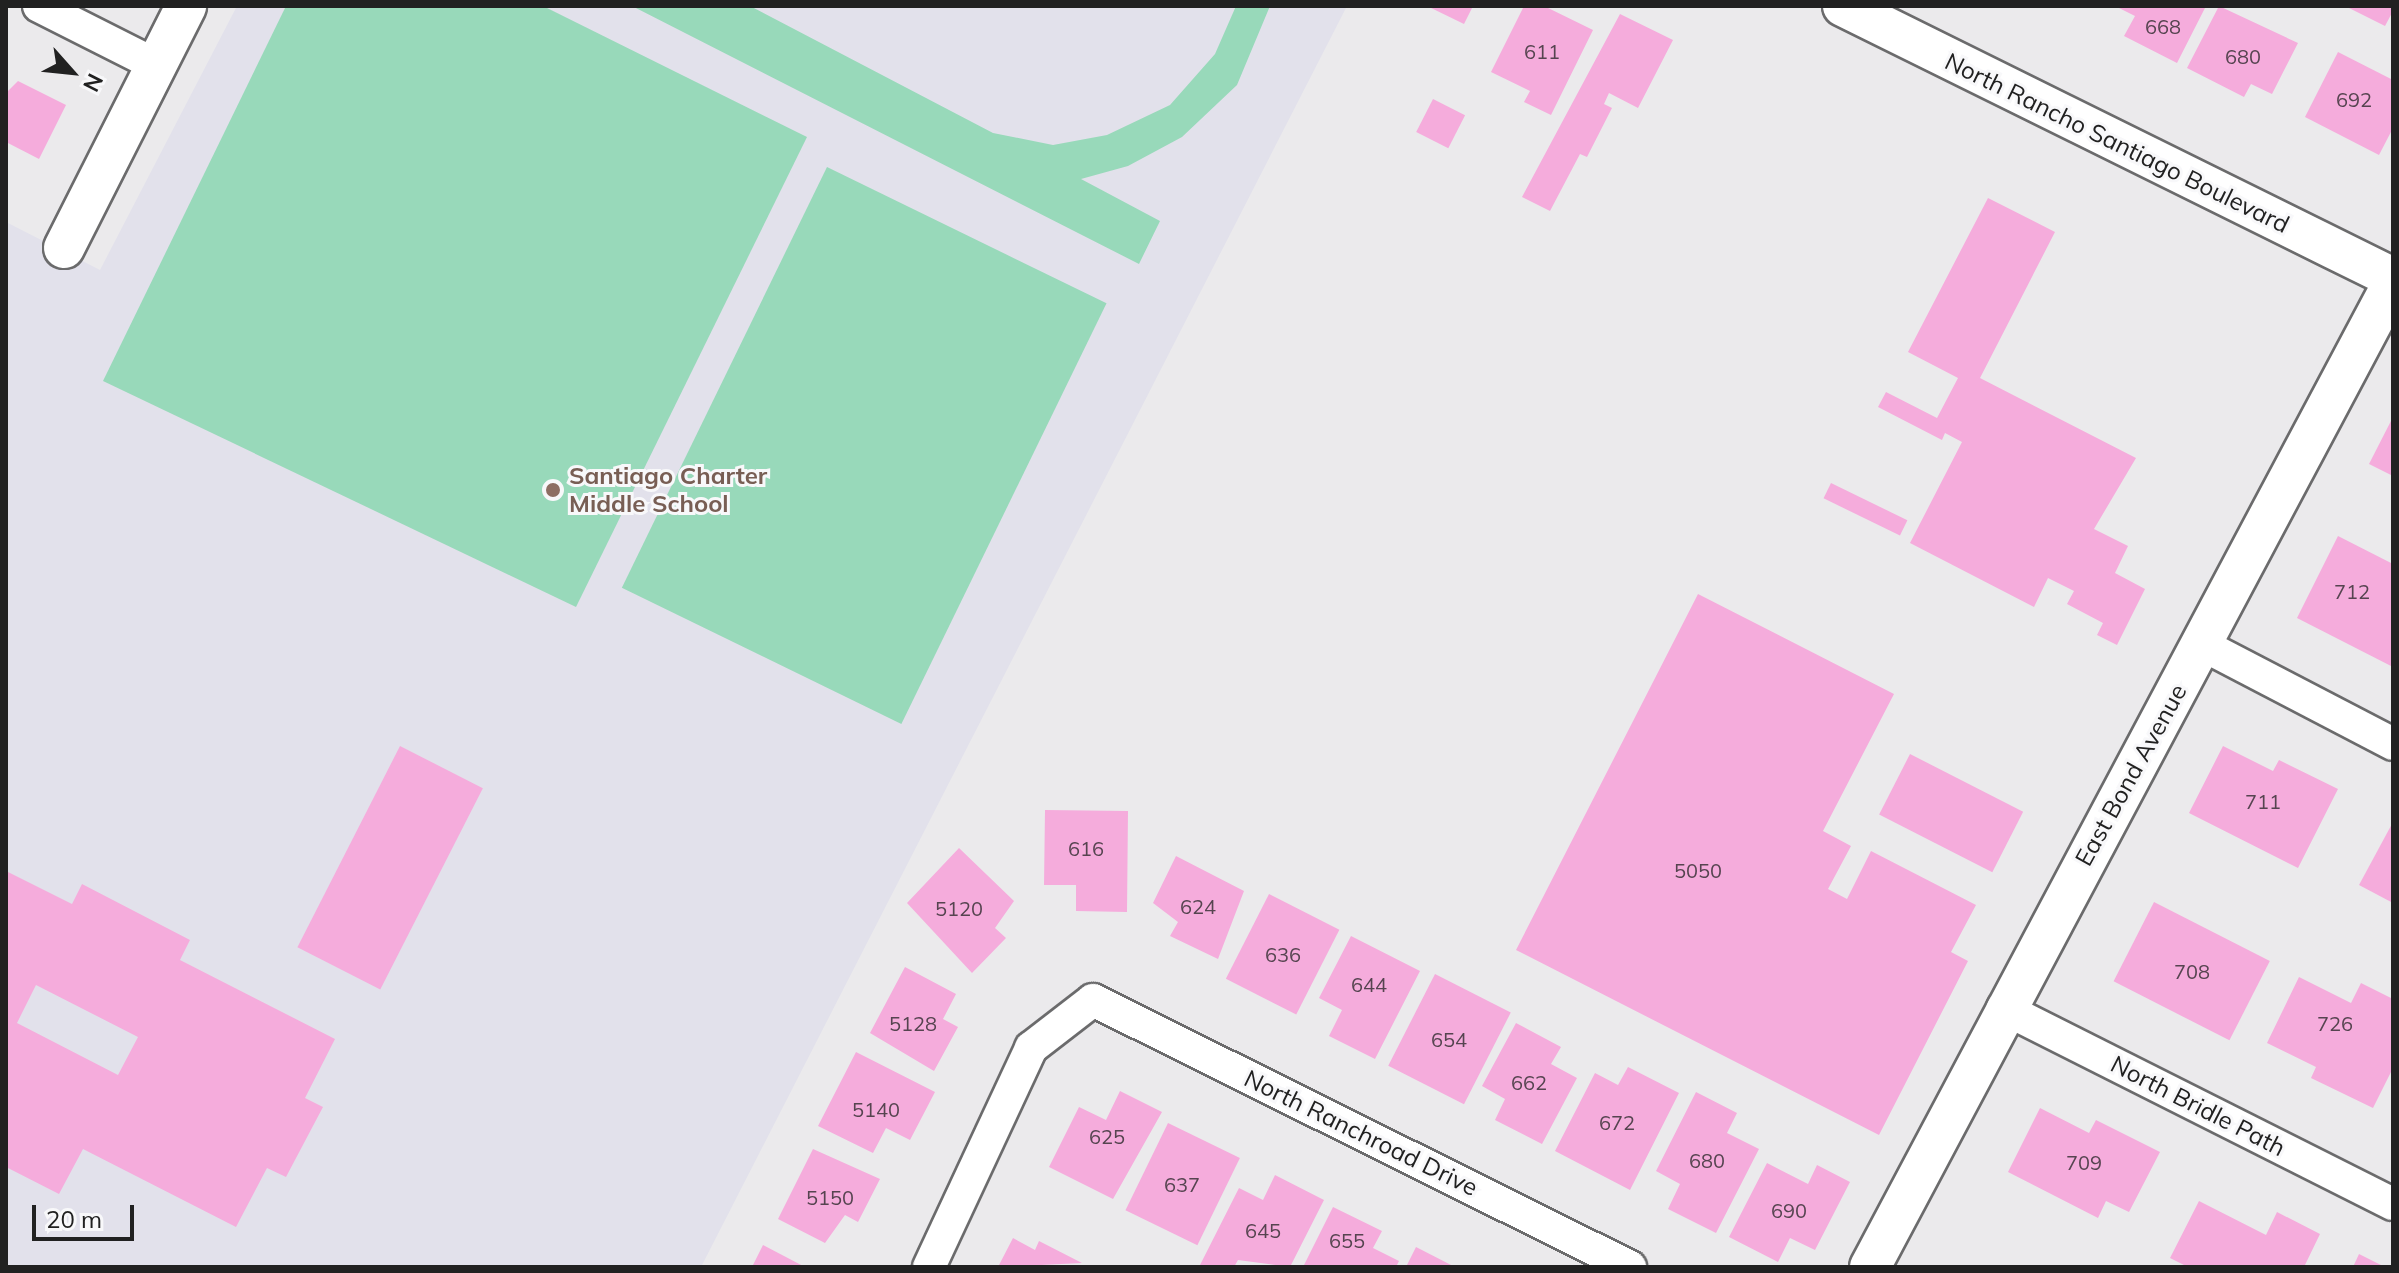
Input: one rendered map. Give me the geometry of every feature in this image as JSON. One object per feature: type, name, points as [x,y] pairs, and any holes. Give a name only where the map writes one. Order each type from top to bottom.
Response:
[{"type":"street","points":[[39,6],[156,65]]},
{"type":"street","points":[[64,248],[186,6]]},
{"type":"street","name":"North Rancho Santiago Boulevard","points":[[1843,6],[2393,280]]},
{"type":"street","name":"East Bond Avenue","points":[[1870,1267],[2003,1008],[2203,645],[2393,280]]},
{"type":"street","points":[[2203,645],[2393,744]]},
{"type":"street","name":"North Ranchroad Drive","points":[[929,1267],[1031,1048],[1093,1000],[1630,1267]]},
{"type":"street","name":"North Bridle Path","points":[[2003,1008],[2393,1204]]},
{"type":"shaded area","name":"Santiago Charter Middle School","points":[[237,6],[1347,6],[701,1267],[6,1267],[6,222],[100,270]]},
{"type":"green space","points":[[286,6],[543,6],[807,137],[576,607],[103,381]]},
{"type":"green space","points":[[632,6],[750,6],[993,133],[1053,145],[1107,135],[1170,105],[1215,54],[1236,6],[1270,6],[1237,85],[1182,137],[1128,166],[1081,179],[1160,221],[1139,264]]},
{"type":"green space","points":[[827,167],[1107,303],[901,724],[622,588]]},
{"type":"building","points":[[1427,6],[1473,6],[1464,24]]},
{"type":"building","points":[[1524,6],[1544,6],[1593,30],[1551,115],[1524,102],[1530,91],[1491,72]]},
{"type":"building","points":[[2115,6],[2206,6],[2177,63],[2124,36],[2135,16]]},
{"type":"building","points":[[2219,6],[2298,43],[2272,94],[2251,84],[2244,97],[2187,68]]},
{"type":"building","points":[[2345,6],[2393,6],[2393,11],[2385,26]]},
{"type":"building","points":[[1620,14],[1673,40],[1638,108],[1609,93],[1604,104],[1612,108],[1587,157],[1580,154],[1550,211],[1522,197]]},
{"type":"building","points":[[2338,52],[2393,80],[2393,128],[2379,155],[2305,117]]},
{"type":"building","points":[[18,81],[66,105],[39,159],[6,142],[6,93]]},
{"type":"building","points":[[1433,99],[1465,115],[1448,148],[1416,132]]},
{"type":"building","points":[[1988,198],[2055,232],[1980,378],[2136,458],[2094,529],[2128,546],[2115,573],[2145,589],[2117,645],[2097,635],[2103,623],[2067,604],[2074,591],[2048,578],[2034,607],[1910,543],[1962,442],[1945,433],[1942,440],[1878,407],[1886,392],[1937,418],[1958,378],[1908,352]]},
{"type":"building","points":[[2393,417],[2393,476],[2369,464]]},
{"type":"building","points":[[1831,483],[1907,520],[1900,536],[1824,498]]},
{"type":"building","points":[[2338,536],[2393,564],[2393,667],[2297,618]]},
{"type":"building","points":[[1698,594],[1894,694],[1823,831],[1851,846],[1828,889],[1847,899],[1871,851],[1976,905],[1951,952],[1968,961],[1879,1135],[1516,950]]},
{"type":"building","points":[[400,746],[483,788],[380,990],[297,947]]},
{"type":"building","points":[[2223,746],[2273,771],[2279,760],[2338,789],[2298,868],[2189,813]]},
{"type":"building","points":[[1910,754],[2023,812],[1992,872],[1879,815]]},
{"type":"building","points":[[1045,810],[1128,811],[1127,912],[1076,911],[1076,885],[1044,885]]},
{"type":"building","points":[[2393,822],[2393,903],[2359,885]]},
{"type":"building","points":[[959,848],[1014,901],[995,928],[1006,938],[972,973],[907,903]]},
{"type":"building","points":[[1176,856],[1244,891],[1218,959],[1170,936],[1178,922],[1153,903]]},
{"type":"building","points":[[6,871],[72,904],[82,884],[190,940],[180,960],[335,1039],[305,1098],[323,1107],[286,1177],[267,1168],[236,1227],[83,1149],[59,1194],[6,1167]],"holes":[[[36,985],[138,1037],[118,1075],[17,1023]]]},
{"type":"building","points":[[1269,894],[1339,930],[1296,1015],[1226,979]]},
{"type":"building","points":[[2154,902],[2270,961],[2229,1040],[2114,981]]},
{"type":"building","points":[[1351,936],[1420,971],[1375,1059],[1329,1036],[1342,1010],[1319,998]]},
{"type":"building","points":[[905,967],[956,994],[943,1019],[958,1027],[934,1071],[870,1033]]},
{"type":"building","points":[[1435,974],[1511,1013],[1464,1104],[1388,1066]]},
{"type":"building","points":[[2299,977],[2351,1003],[2361,983],[2393,999],[2393,1068],[2373,1108],[2311,1078],[2316,1067],[2267,1043]]},
{"type":"building","points":[[1516,1023],[1561,1047],[1551,1064],[1577,1078],[1542,1144],[1495,1120],[1505,1099],[1482,1086]]},
{"type":"building","points":[[856,1052],[935,1092],[910,1140],[886,1128],[873,1153],[818,1126]]},
{"type":"building","points":[[1628,1067],[1679,1093],[1630,1190],[1555,1151],[1595,1073],[1618,1085]]},
{"type":"building","points":[[1120,1091],[1162,1112],[1113,1199],[1049,1167],[1079,1107],[1106,1120]]},
{"type":"building","points":[[1696,1092],[1737,1113],[1727,1133],[1759,1149],[1716,1233],[1668,1209],[1680,1184],[1656,1171]]},
{"type":"building","points":[[2040,1108],[2089,1133],[2096,1120],[2160,1152],[2129,1212],[2106,1201],[2098,1218],[2008,1172]]},
{"type":"building","points":[[1168,1123],[1240,1158],[1197,1245],[1125,1210]]},
{"type":"building","points":[[813,1149],[880,1179],[858,1222],[845,1215],[825,1243],[778,1219]]},
{"type":"building","points":[[1767,1163],[1808,1184],[1817,1165],[1850,1182],[1815,1250],[1790,1238],[1778,1262],[1729,1237]]},
{"type":"building","points":[[1275,1175],[1324,1200],[1290,1267],[1238,1260],[1234,1267],[1199,1267],[1239,1188],[1263,1200]]},
{"type":"building","points":[[2199,1201],[2266,1235],[2277,1212],[2320,1234],[2304,1267],[2188,1267],[2170,1258]]},
{"type":"building","points":[[1333,1207],[1382,1231],[1373,1248],[1399,1261],[1396,1267],[1303,1267]]},
{"type":"building","points":[[1013,1238],[1035,1250],[1039,1241],[1082,1263],[998,1267]]},
{"type":"building","points":[[763,1245],[805,1267],[752,1267]]},
{"type":"building","points":[[1416,1247],[1455,1267],[1406,1267]]},
{"type":"building","points":[[2359,1254],[2385,1267],[2353,1267]]},
{"type":"place","name":"Santiago Charter Middle School","points":[[553,490]]}]
